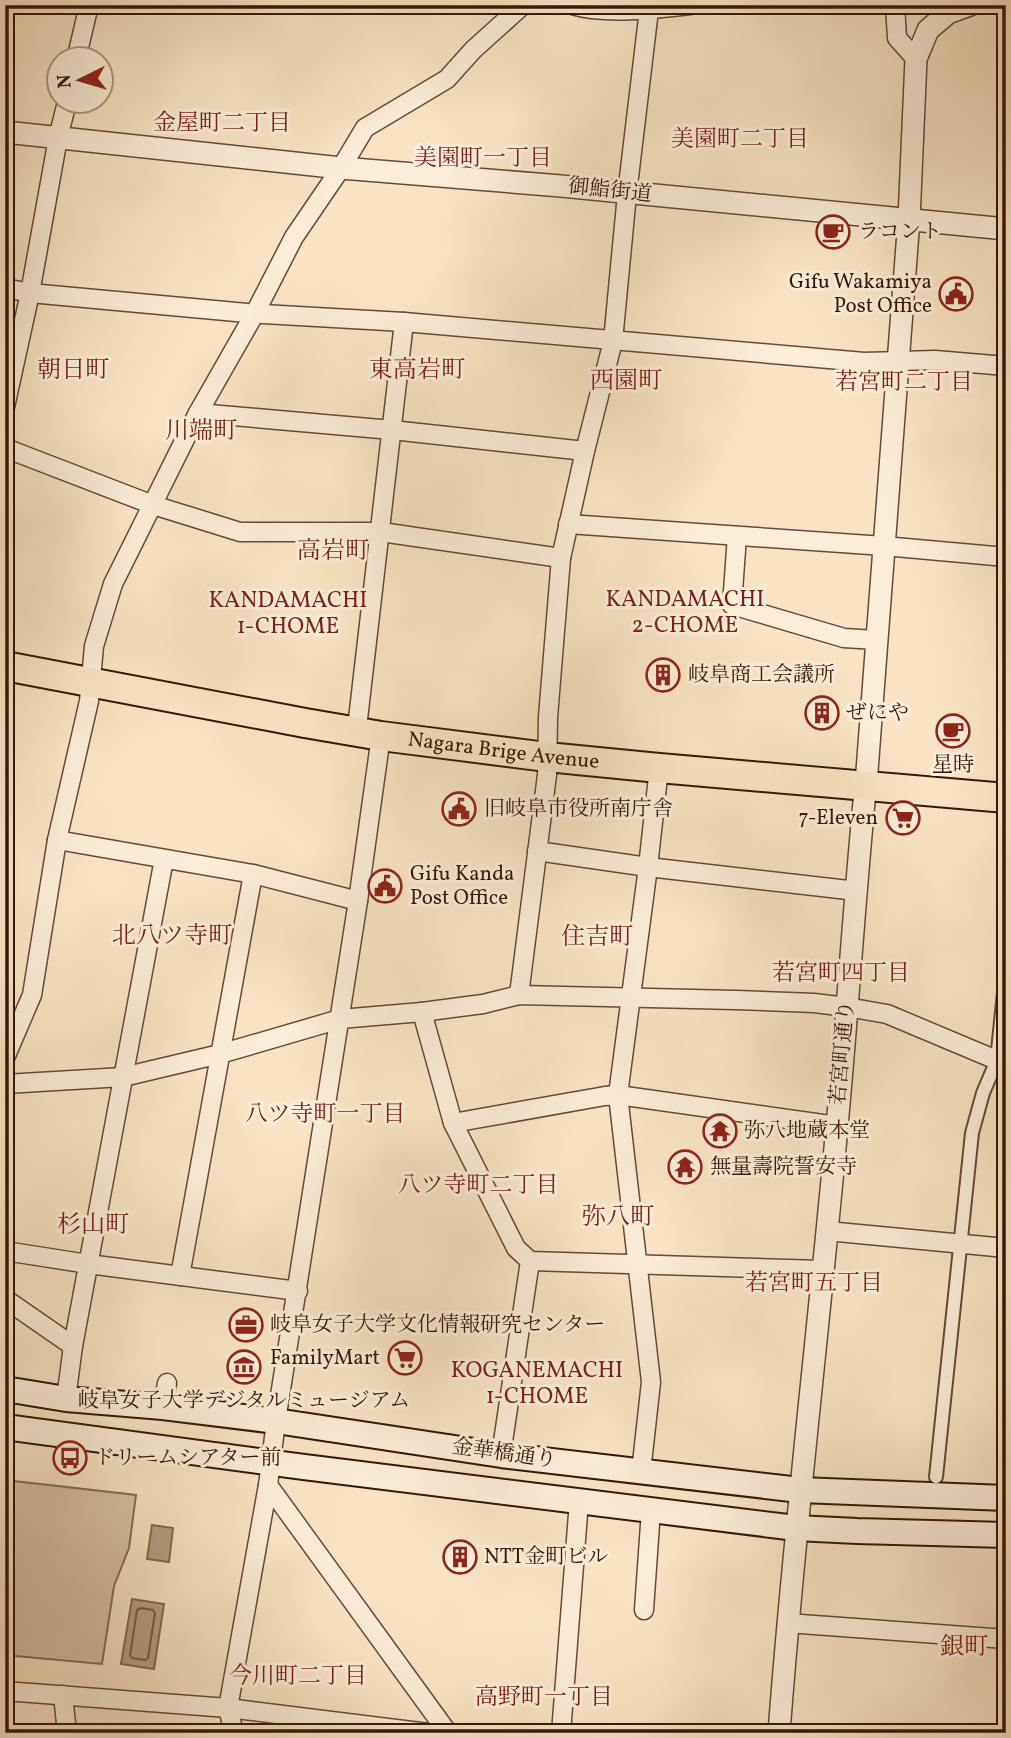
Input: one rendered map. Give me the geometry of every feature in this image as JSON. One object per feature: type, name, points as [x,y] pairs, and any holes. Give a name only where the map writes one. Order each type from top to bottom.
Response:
[{"type":"highway","name":"Nagara Brige Avenue","points":[[5,653],[92,677],[381,736],[547,749],[661,754],[1006,798]]},
{"type":"highway","name":"Nagara Brige Avenue","points":[[5,666],[92,677],[659,768],[1006,783]]},
{"type":"main road","name":"金華橋通り","points":[[5,1389],[66,1399],[165,1395],[276,1422],[501,1455],[800,1490],[1006,1498]]},
{"type":"main road","name":"金華橋通り","points":[[5,1427],[269,1474],[579,1501],[796,1528],[1006,1535]]},
{"type":"street","points":[[79,46],[89,5]]},
{"type":"street","points":[[5,1058],[32,995],[57,839],[92,677],[94,646],[113,584],[198,413],[255,313],[294,237],[365,128],[447,79],[472,50],[523,5]]},
{"type":"street","points":[[572,5],[585,10],[649,10],[690,5]]},
{"type":"street","points":[[895,5],[897,38],[915,59],[928,30],[944,9],[970,5]]},
{"type":"street","points":[[519,995],[547,775],[561,558],[613,341],[649,10]]},
{"type":"street","name":"若宮町通り","points":[[779,1733],[787,1623],[837,1126],[867,779],[908,219],[915,59]]},
{"type":"street","points":[[5,407],[30,293],[63,116]]},
{"type":"street","name":"御鮨街道","points":[[5,132],[341,168],[1006,229]]},
{"type":"street","points":[[5,288],[30,293],[255,313],[404,322],[864,362],[935,360],[1006,366]]},
{"type":"street","points":[[358,719],[404,322]]},
{"type":"street","points":[[198,413],[585,451]]},
{"type":"street","points":[[5,447],[153,505],[240,532],[381,532],[561,558]]},
{"type":"street","points":[[568,524],[1006,557]]},
{"type":"street","points":[[737,536],[732,606],[844,638],[876,640]]},
{"type":"street","points":[[234,1733],[228,1708],[298,1291],[381,736]]},
{"type":"street","points":[[641,1472],[651,1382],[618,1095],[649,867],[659,768]]},
{"type":"street","points":[[57,839],[253,874],[358,901]]},
{"type":"street","points":[[537,851],[857,891]]},
{"type":"street","points":[[66,1399],[73,1346],[164,859]]},
{"type":"street","points":[[180,1276],[253,874]]},
{"type":"street","points":[[936,1477],[972,1133],[983,1093],[1001,1062],[1006,972]]},
{"type":"street","points":[[5,1084],[123,1077],[220,1054],[340,1019],[483,1004],[519,995],[775,1001],[847,1007],[887,1014],[1001,1062]]},
{"type":"street","points":[[422,1012],[453,1123],[516,1248],[530,1261],[822,1270]]},
{"type":"street","points":[[453,1123],[618,1095],[837,1126]]},
{"type":"street","points":[[827,1230],[1006,1248]]},
{"type":"street","points":[[5,1251],[298,1291]]},
{"type":"street","points":[[501,1455],[530,1261]]},
{"type":"street","points":[[5,1299],[73,1346]]},
{"type":"street","points":[[269,1474],[448,1733]]},
{"type":"street","points":[[561,1733],[579,1501]]},
{"type":"street","points":[[644,1610],[651,1510]]},
{"type":"street","points":[[787,1623],[1006,1639]]},
{"type":"street","points":[[5,1691],[228,1708],[428,1733]]},
{"type":"street","points":[[63,1695],[67,1733]]},
{"type":"shaded area","points":[[5,1480],[136,1495],[129,1548],[114,1586],[102,1664],[5,1655]]},
{"type":"water","points":[[152,1525],[173,1528],[169,1562],[147,1559]]},
{"type":"water","points":[[132,1599],[164,1604],[154,1669],[121,1664]]},
{"type":"place","name":"ラコント","points":[[833,232]]},
{"type":"place","name":"Gifu Wakamiya Post Office","points":[[956,294]]},
{"type":"place","name":"岐阜商工会議所","points":[[663,675]]},
{"type":"place","name":"ぜにや","points":[[822,713]]},
{"type":"place","name":"星時","points":[[953,731]]},
{"type":"place","name":"旧岐阜市役所南庁舎","points":[[459,809]]},
{"type":"place","name":"7-Eleven","points":[[903,818]]},
{"type":"place","name":"Gifu Kanda Post Office","points":[[385,886]]},
{"type":"place","name":"弥八地蔵本堂","points":[[720,1131]]},
{"type":"place","name":"無量壽院誓安寺","points":[[685,1167]]},
{"type":"place","name":"岐阜女子大学文化情報研究センター","points":[[246,1325]]},
{"type":"place","name":"FamilyMart","points":[[405,1358]]},
{"type":"place","name":"岐阜女子大学デジタルミュージアム","points":[[244,1367]]},
{"type":"place","name":"ドリームシアター前","points":[[70,1458]]},
{"type":"place","name":"NTT金町ビル","points":[[460,1557]]},
{"type":"district","name":"金屋町二丁目","points":[[222,124]]},
{"type":"district","name":"美園町二丁目","points":[[740,140]]},
{"type":"district","name":"美園町一丁目","points":[[483,159]]},
{"type":"district","name":"朝日町","points":[[73,371]]},
{"type":"district","name":"東高岩町","points":[[417,371]]},
{"type":"district","name":"西園町","points":[[626,382]]},
{"type":"district","name":"若宮町二丁目","points":[[904,383]]},
{"type":"district","name":"川端町","points":[[201,432]]},
{"type":"district","name":"高岩町","points":[[333,552]]},
{"type":"district","name":"KANDAMACHI 2-CHOME","points":[[685,613]]},
{"type":"district","name":"KANDAMACHI 1-CHOME","points":[[288,614]]},
{"type":"district","name":"北八ツ寺町","points":[[172,937]]},
{"type":"district","name":"住吉町","points":[[597,938]]},
{"type":"district","name":"若宮町四丁目","points":[[841,974]]},
{"type":"district","name":"八ツ寺町一丁目","points":[[325,1115]]},
{"type":"district","name":"八ツ寺町二丁目","points":[[478,1186]]},
{"type":"district","name":"弥八町","points":[[618,1218]]},
{"type":"district","name":"杉山町","points":[[93,1226]]},
{"type":"district","name":"若宮町五丁目","points":[[814,1284]]},
{"type":"district","name":"KOGANEMACHI 1-CHOME","points":[[537,1384]]},
{"type":"district","name":"銀町","points":[[964,1648]]},
{"type":"district","name":"今川町二丁目","points":[[298,1677]]},
{"type":"district","name":"高野町一丁目","points":[[544,1698]]}]
